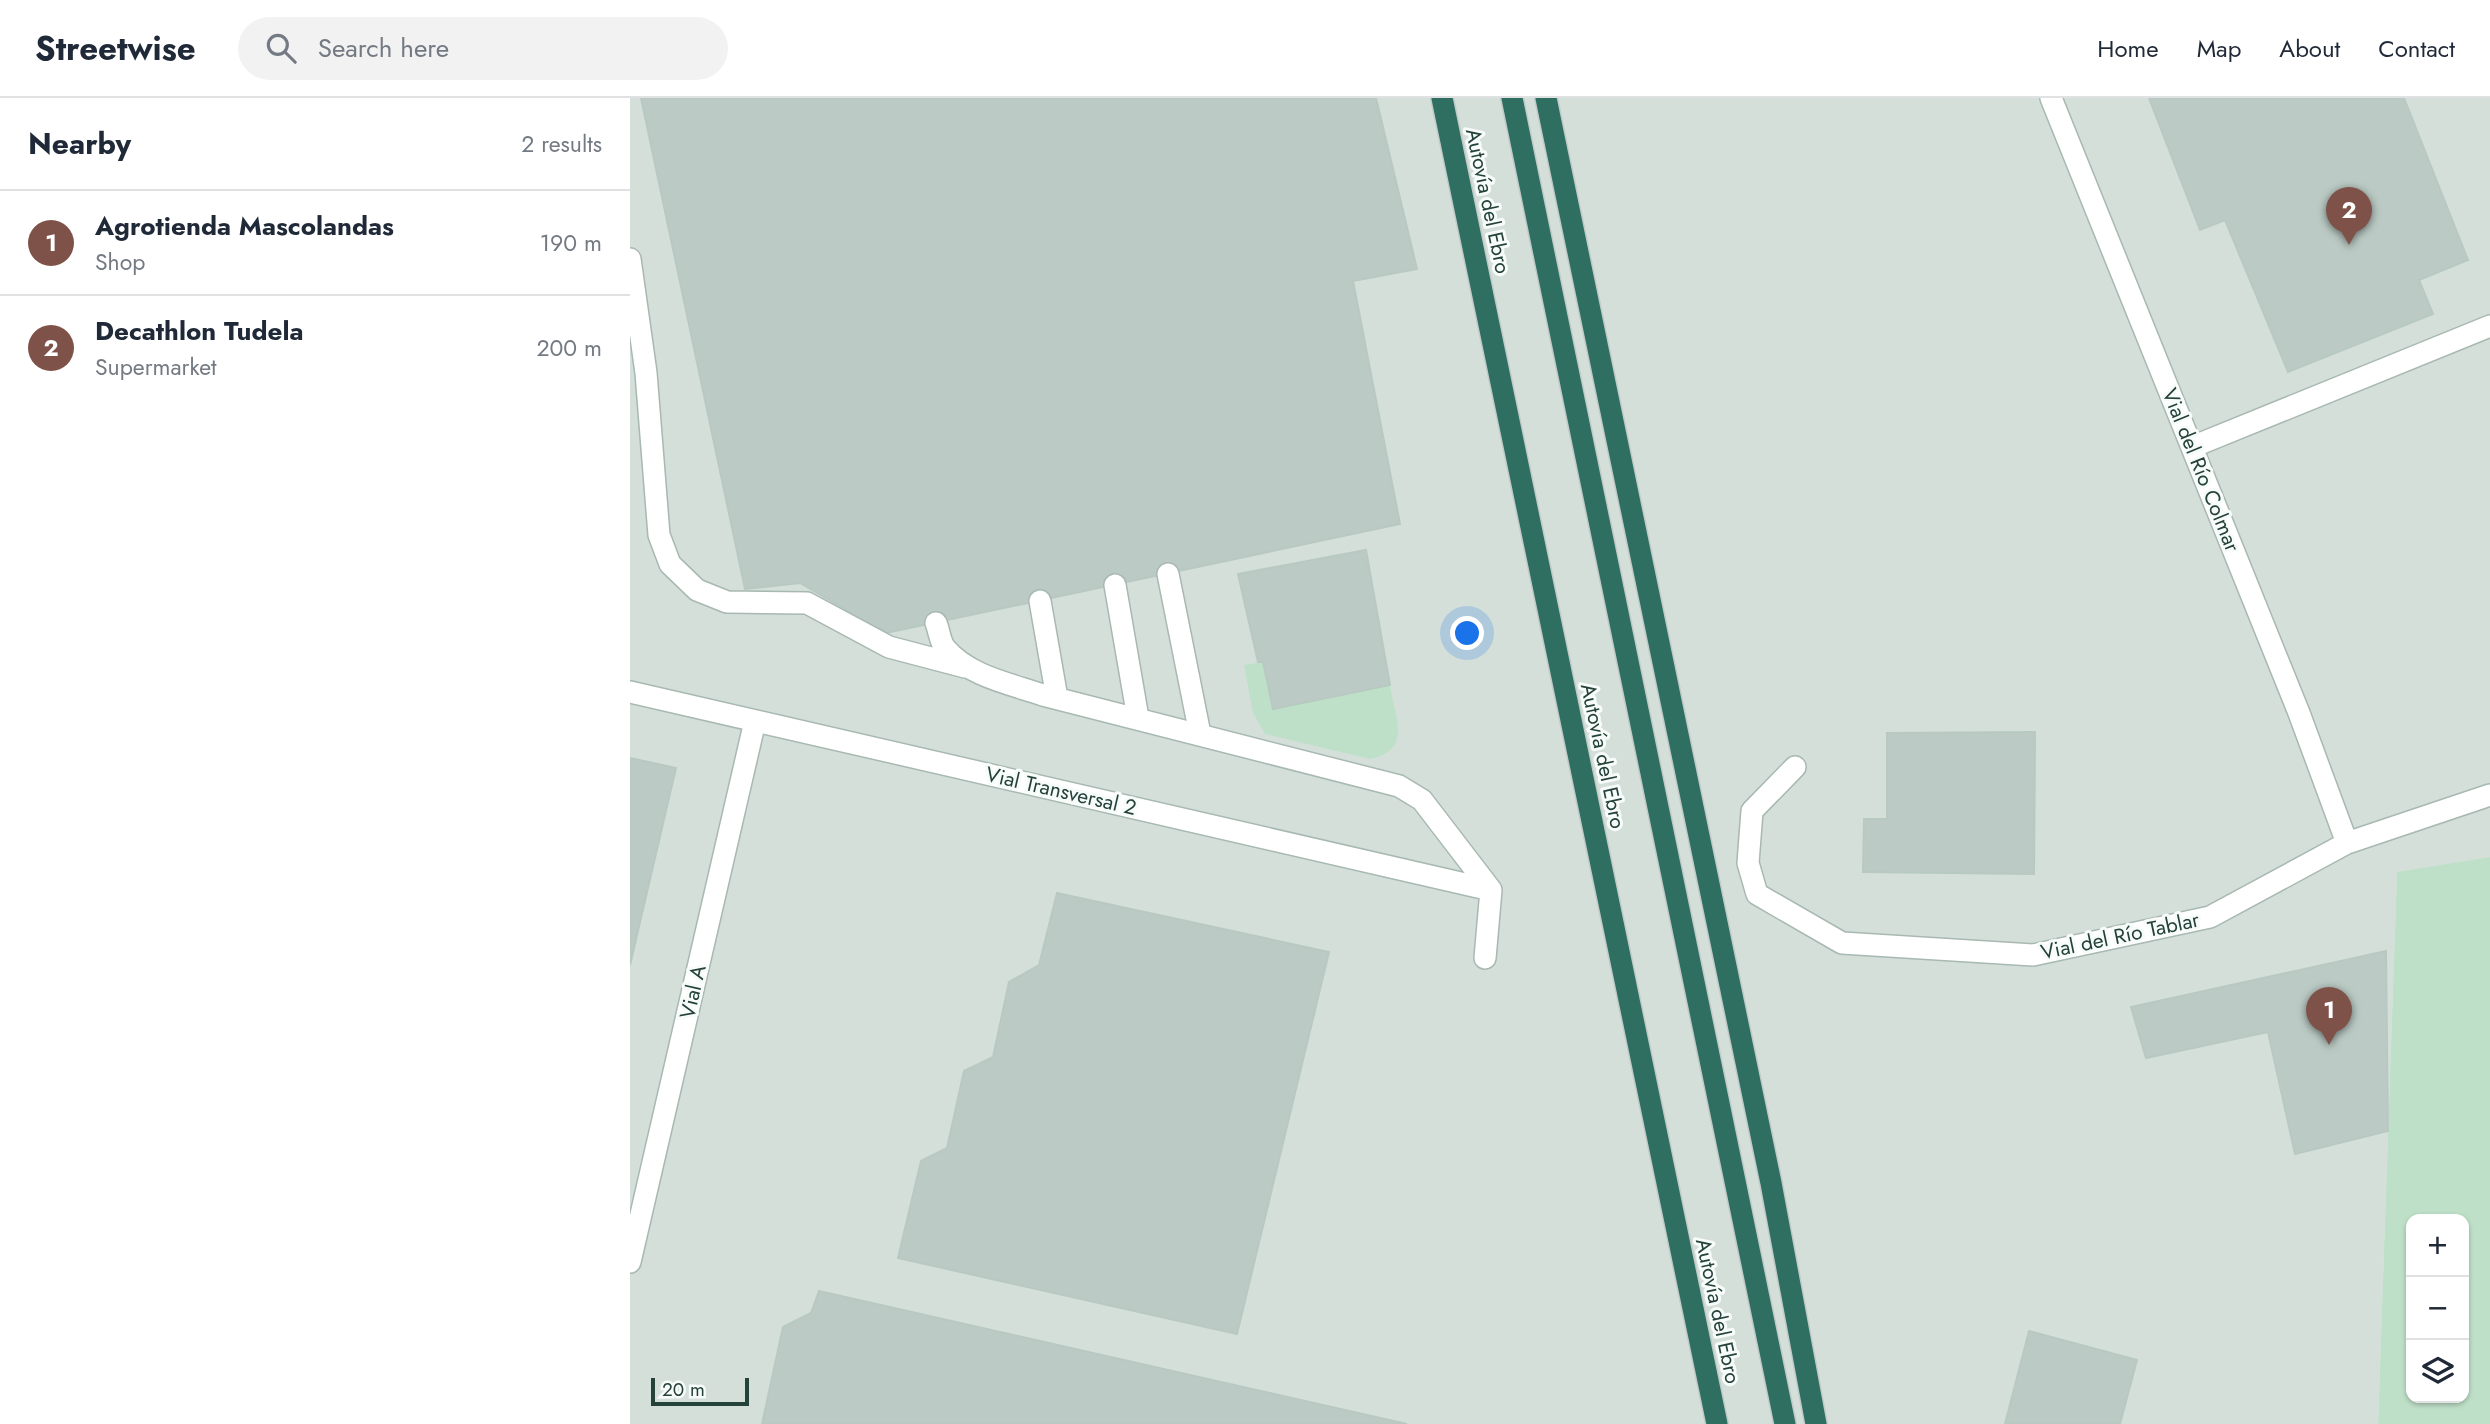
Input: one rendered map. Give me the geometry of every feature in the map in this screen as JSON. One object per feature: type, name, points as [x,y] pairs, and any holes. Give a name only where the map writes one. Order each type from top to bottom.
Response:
[{"type":"highway","name":"Autovía del Ebro","points":[[1442,98],[1717,1424]]},
{"type":"highway","name":"Autovía del Ebro","points":[[1512,98],[1785,1424]]},
{"type":"highway","points":[[1546,98],[1771,1183],[1816,1424]]},
{"type":"street","name":"Vial del Río Colmar","points":[[2051,98],[2299,713],[2347,843]]},
{"type":"street","points":[[630,259],[645,359],[659,535],[670,564],[697,590],[727,602],[807,603],[889,647],[971,668],[1057,698],[1399,786],[1422,800],[1491,890],[1485,958]]},
{"type":"street","points":[[2192,447],[2490,326]]},
{"type":"street","points":[[1168,574],[1200,734]]},
{"type":"street","points":[[1115,584],[1138,718]]},
{"type":"street","points":[[1040,601],[1057,698]]},
{"type":"street","points":[[936,622],[944,647],[971,668]]},
{"type":"street","name":"Vial Transversal 2","points":[[630,692],[1491,890]]},
{"type":"street","name":"Vial A","points":[[630,1262],[755,721]]},
{"type":"street","name":"Vial del Río Tablar","points":[[1794,767],[1752,811],[1748,863],[1757,894],[1842,943],[2033,955],[2210,917],[2347,843],[2490,795]]},
{"type":"shaded area","points":[[630,98],[2490,98],[2490,857],[2397,873],[2378,1424],[630,1424]]},
{"type":"green space","points":[[1263,662],[1273,709],[1390,685],[1397,721],[1397,740],[1383,755],[1370,759],[1265,734],[1253,713],[1244,665]]},
{"type":"green space","points":[[2490,857],[2490,1424],[2378,1424],[2397,872]]},
{"type":"building","points":[[641,98],[1376,98],[1417,269],[1353,281],[1400,524],[886,633],[800,583],[745,589]]},
{"type":"building","points":[[2149,98],[2404,98],[2468,260],[2419,280],[2433,314],[2288,372],[2225,220],[2200,230]]},
{"type":"building","points":[[1366,550],[1390,685],[1273,709],[1263,662],[1258,662],[1238,574]]},
{"type":"building","points":[[2035,732],[2034,874],[1863,872],[1864,819],[1887,819],[1887,733]]},
{"type":"building","points":[[630,758],[676,768],[630,965]]},
{"type":"building","points":[[1057,893],[1329,952],[1237,1334],[898,1258],[921,1161],[947,1148],[964,1071],[993,1057],[1009,982],[1039,965]]},
{"type":"building","points":[[2386,951],[2388,1131],[2295,1154],[2268,1032],[2146,1058],[2131,1007]]},
{"type":"building","points":[[819,1291],[1407,1424],[762,1424],[783,1327],[811,1313]]},
{"type":"building","points":[[2029,1331],[2137,1360],[2120,1424],[2005,1424]]},
{"type":"place","name":"Decathlon Tudela","points":[[2349,245]]},
{"type":"place","name":"Agrotienda Mascolandas","points":[[2329,1045]]}]
